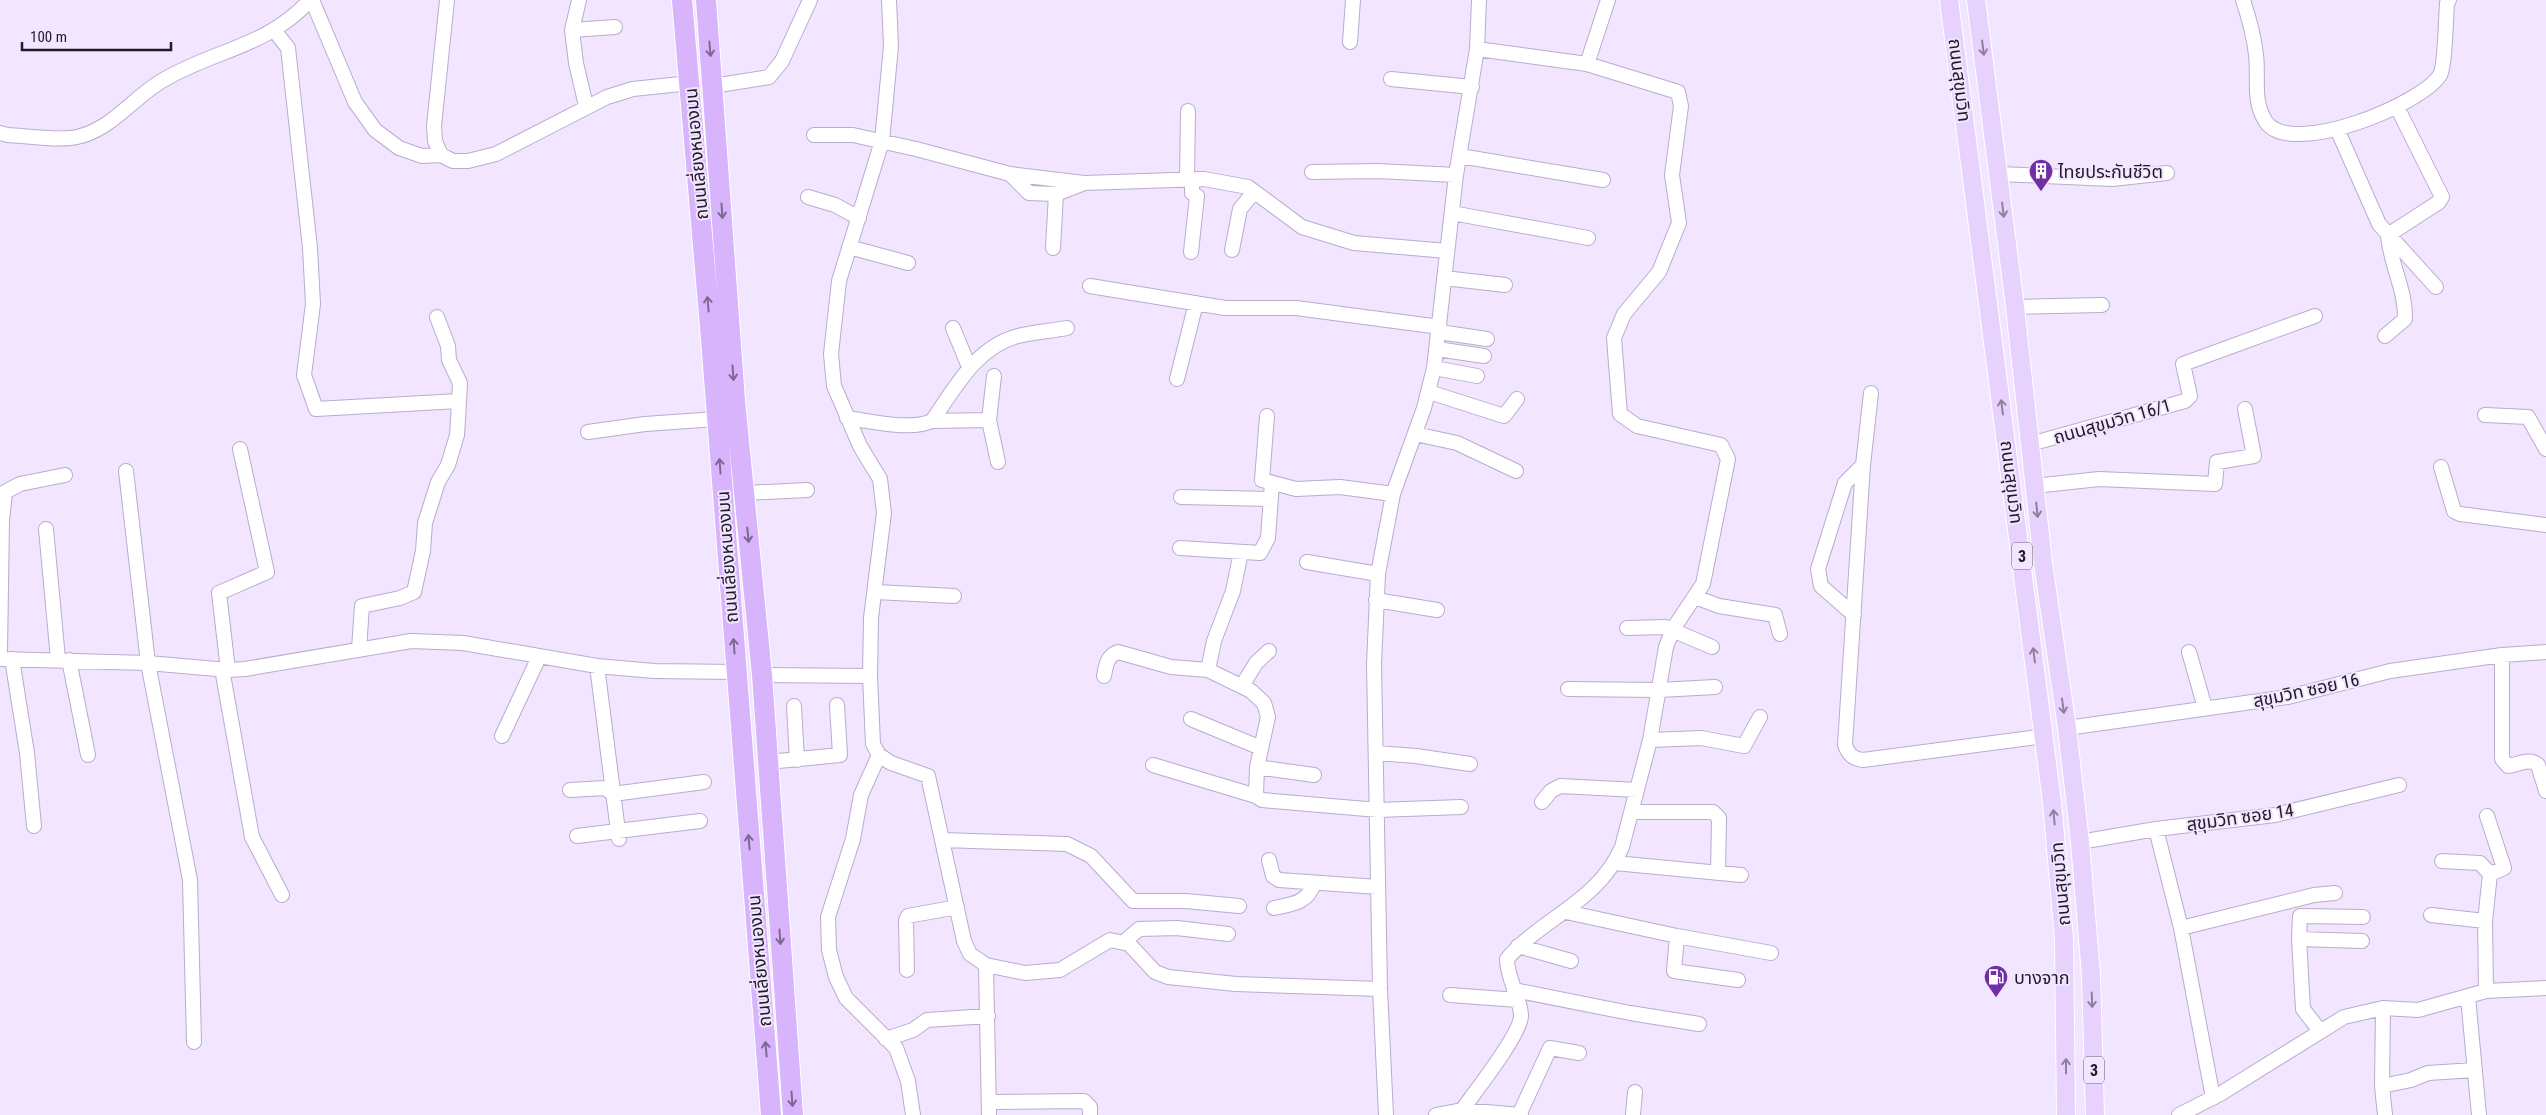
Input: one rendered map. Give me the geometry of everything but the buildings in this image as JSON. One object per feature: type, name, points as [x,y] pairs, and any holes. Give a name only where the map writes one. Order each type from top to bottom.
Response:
[{"type":"highway","name":"ถนนเลี่ยงหนองมน","points":[[682,0],[771,1115]]},
{"type":"highway","name":"ถนนเลี่ยงหนองมน","points":[[706,0],[734,392],[762,675],[793,1115]]},
{"type":"highway","points":[[753,891],[777,889]]},
{"type":"main road","name":"ถนนสุขุมวิท","points":[[1949,0],[2045,736],[2063,920],[2066,1115]]},
{"type":"main road","name":"ถนนสุขุมวิท","points":[[1976,0],[2015,307],[2046,591],[2067,728],[2080,842],[2091,975],[2095,1115]]},
{"type":"street","points":[[442,155],[435,142],[434,126],[447,0]]},
{"type":"street","points":[[579,0],[572,30],[575,55],[586,106]]},
{"type":"street","points":[[713,86],[769,78],[782,61],[810,0]]},
{"type":"street","points":[[889,0],[891,46],[882,141],[839,281],[831,354],[834,386],[847,418],[880,479],[884,513],[872,618],[870,676],[873,744],[879,755],[891,763],[928,776],[964,941],[970,954],[986,965],[1025,973],[1060,970],[1110,940],[1124,942],[1155,972],[1168,978],[1236,984],[1380,990]]},
{"type":"street","points":[[1350,42],[1353,0]]},
{"type":"street","points":[[1386,1115],[1380,990],[1374,664],[1378,574],[1393,494],[1429,392],[1434,368],[1456,175],[1477,49],[1479,0]]},
{"type":"street","points":[[1587,64],[1608,0]]},
{"type":"street","points":[[2243,0],[2250,19],[2256,57],[2256,97],[2266,122],[2281,134],[2308,135],[2337,129],[2397,107],[2426,89],[2441,74],[2447,3],[2449,0]]},
{"type":"street","points":[[0,132],[8,135],[76,137],[110,122],[164,79],[207,59],[264,37],[305,2],[329,43],[355,102],[375,130],[400,148],[422,156],[442,155],[453,161],[468,161],[496,154],[526,140],[586,106],[633,89],[690,84]]},
{"type":"street","points":[[572,30],[615,26]]},
{"type":"street","points":[[274,30],[288,48],[291,67],[310,248],[312,294],[304,375],[316,409],[460,401]]},
{"type":"street","points":[[1462,1110],[1519,1028],[1522,1018],[1507,971],[1507,959],[1518,946],[1566,912],[1596,887],[1615,863],[1622,847],[1650,740],[1666,647],[1673,629],[1702,584],[1728,459],[1721,445],[1637,426],[1620,414],[1614,338],[1624,314],[1659,272],[1679,223],[1672,175],[1681,106],[1678,92],[1587,64],[1477,49]]},
{"type":"street","points":[[1391,79],[1472,86]]},
{"type":"street","points":[[2388,235],[2439,202],[2442,197],[2397,107]]},
{"type":"street","points":[[1188,111],[1190,180],[1192,193],[1197,196],[1191,252]]},
{"type":"street","points":[[2337,129],[2379,224],[2436,287]]},
{"type":"street","points":[[814,135],[853,135],[1010,174],[1084,183],[1190,180],[1248,187],[1302,227],[1354,243],[1447,251]]},
{"type":"street","points":[[1460,156],[1603,180]]},
{"type":"street","points":[[1312,172],[1378,170],[1456,175]]},
{"type":"street","points":[[1999,174],[2112,179],[2167,173]]},
{"type":"street","points":[[1010,174],[1029,193],[1056,194],[1084,183]]},
{"type":"street","points":[[1232,250],[1240,209],[1254,192]]},
{"type":"street","points":[[1053,248],[1056,194]]},
{"type":"street","points":[[808,197],[835,205],[859,218]]},
{"type":"street","points":[[1452,213],[1588,238]]},
{"type":"street","points":[[2385,336],[2404,319],[2405,309],[2402,289],[2389,251],[2388,235]]},
{"type":"street","points":[[850,247],[908,264]]},
{"type":"street","points":[[1444,278],[1505,285]]},
{"type":"street","points":[[1090,286],[1196,304],[1250,310],[1296,308],[1439,329],[1487,339]]},
{"type":"street","points":[[1177,380],[1196,304]]},
{"type":"street","points":[[2015,307],[2102,305]]},
{"type":"street","name":"ถนนสุขุมวิท 16/1","points":[[2030,444],[2185,401],[2190,396],[2183,364],[2315,316]]},
{"type":"street","points":[[358,649],[362,606],[400,598],[414,592],[427,516],[438,482],[448,465],[457,435],[460,383],[449,360],[448,346],[437,317]]},
{"type":"street","points":[[953,328],[970,367]]},
{"type":"street","points":[[932,421],[970,367],[986,352],[1008,340],[1067,328]]},
{"type":"street","points":[[1436,350],[1484,356]]},
{"type":"street","points":[[1434,368],[1477,376]]},
{"type":"street","points":[[994,376],[990,420],[998,462]]},
{"type":"street","points":[[1429,392],[1504,416],[1517,399]]},
{"type":"street","points":[[1871,393],[1863,465],[1845,745],[1853,758],[1863,760],[2045,736]]},
{"type":"street","points":[[2034,486],[2099,479],[2215,484],[2217,462],[2254,456],[2245,409]]},
{"type":"street","points":[[1267,416],[1262,480],[1296,489],[1340,487],[1393,494]]},
{"type":"street","points":[[2485,416],[2528,418],[2546,449]]},
{"type":"street","points":[[847,418],[897,424],[990,420]]},
{"type":"street","points":[[588,432],[645,424],[717,420]]},
{"type":"street","points":[[1415,434],[1457,442],[1516,471]]},
{"type":"street","points":[[240,449],[267,572],[218,593],[225,670],[252,837],[282,895]]},
{"type":"street","points":[[1854,615],[1821,586],[1818,569],[1846,483],[1863,465]]},
{"type":"street","points":[[2441,467],[2454,511],[2460,514],[2546,525]]},
{"type":"street","points":[[126,471],[148,663],[190,880],[194,1042]]},
{"type":"street","points":[[0,650],[2,521],[5,492],[20,484],[65,476]]},
{"type":"street","points":[[1180,548],[1260,553],[1268,538],[1272,484]]},
{"type":"street","points":[[744,493],[806,490]]},
{"type":"street","points":[[1181,497],[1271,499]]},
{"type":"street","points":[[46,529],[63,659],[88,755]]},
{"type":"street","points":[[1208,670],[1214,642],[1233,591],[1241,552]]},
{"type":"street","points":[[1307,562],[1378,574]]},
{"type":"street","points":[[876,592],[954,596]]},
{"type":"street","points":[[1695,597],[1719,606],[1775,615],[1780,634]]},
{"type":"street","points":[[1376,600],[1437,610]]},
{"type":"street","points":[[1627,628],[1665,627],[1712,647]]},
{"type":"street","points":[[34,826],[27,753],[6,659],[63,659],[148,663],[225,670],[246,669],[358,649],[411,642],[463,642],[597,666],[654,671],[736,672]]},
{"type":"street","points":[[1242,686],[1256,662],[1269,651]]},
{"type":"street","points":[[1104,676],[1106,663],[1111,655],[1118,652],[1171,667],[1208,670],[1251,691],[1264,703],[1268,717],[1257,767],[1256,796]]},
{"type":"street","points":[[2189,652],[2205,708]]},
{"type":"street","name":"สุขุมวิท ซอย 16","points":[[2067,728],[2288,697],[2390,671],[2502,655],[2546,652]]},
{"type":"street","points":[[2502,655],[2502,759],[2504,764],[2508,766],[2529,761],[2535,762],[2538,765],[2546,792]]},
{"type":"street","points":[[502,736],[539,657]]},
{"type":"street","points":[[597,666],[618,835]]},
{"type":"street","points":[[762,675],[870,676]]},
{"type":"street","points":[[1568,689],[1659,690],[1715,687]]},
{"type":"street","points":[[768,762],[840,755],[838,705]]},
{"type":"street","points":[[794,706],[798,760]]},
{"type":"street","points":[[1650,740],[1701,738],[1744,746],[1760,717]]},
{"type":"street","points":[[1191,719],[1261,748]]},
{"type":"street","points":[[1376,753],[1416,756],[1470,764]]},
{"type":"street","points":[[879,755],[861,795],[853,839],[828,917],[829,950],[836,977],[846,998],[896,1048],[908,1081],[913,1115]]},
{"type":"street","points":[[1154,765],[1256,796],[1262,800],[1378,810],[1460,807]]},
{"type":"street","points":[[1257,767],[1314,775]]},
{"type":"street","points":[[570,790],[605,788],[613,794],[704,782]]},
{"type":"street","name":"สุขุมวิท ซอย 14","points":[[2080,842],[2156,829],[2275,815],[2399,785]]},
{"type":"street","points":[[1542,802],[1551,791],[1560,786],[1637,790]]},
{"type":"street","points":[[1632,812],[1713,812],[1717,814],[1718,873]]},
{"type":"street","points":[[2487,816],[2504,868],[2490,874]]},
{"type":"street","points":[[577,836],[618,835],[700,821]]},
{"type":"street","points":[[2156,829],[2181,928],[2213,1098]]},
{"type":"street","points":[[942,840],[1067,844],[1091,856],[1133,901],[1186,901],[1238,906]]},
{"type":"street","points":[[1269,860],[1273,876],[1279,880],[1378,887]]},
{"type":"street","points":[[2442,861],[2480,863],[2490,874],[2486,921],[2486,991]]},
{"type":"street","points":[[1615,863],[1741,875]]},
{"type":"street","points":[[1274,908],[1297,903],[1310,894],[1314,883]]},
{"type":"street","points":[[2181,928],[2314,895],[2335,893]]},
{"type":"street","points":[[908,970],[906,920],[908,916],[957,907]]},
{"type":"street","points":[[1566,912],[1677,936],[1771,953]]},
{"type":"street","points":[[2431,915],[2486,921]]},
{"type":"street","points":[[2320,1031],[2303,1009],[2299,939],[2300,916],[2363,917]]},
{"type":"street","points":[[1124,942],[1139,930],[1177,928],[1228,934]]},
{"type":"street","points":[[1677,936],[1674,971],[1738,980]]},
{"type":"street","points":[[2299,939],[2362,941]]},
{"type":"street","points":[[1518,946],[1571,961]]},
{"type":"street","points":[[986,965],[989,1108],[1084,1101],[1090,1107],[1090,1115]]},
{"type":"street","points":[[2179,1115],[2213,1098],[2344,1017],[2383,1008],[2418,1010],[2486,991],[2546,988]]},
{"type":"street","points":[[1450,996],[1516,995],[1699,1024]]},
{"type":"street","points":[[2468,996],[2479,1115]]},
{"type":"street","points":[[2383,1008],[2382,1086],[2385,1115]]},
{"type":"street","points":[[886,1038],[914,1030],[926,1020],[988,1016]]},
{"type":"street","points":[[1436,1115],[1462,1110],[1520,1115],[1550,1048],[1578,1054]]},
{"type":"street","points":[[2382,1086],[2411,1080],[2428,1073],[2475,1070]]},
{"type":"street","points":[[1633,1115],[1635,1092]]},
{"type":"place","name":"ไทยประกันชีวิต","points":[[2041,192]]},
{"type":"place","name":"บางจาก","points":[[1996,998]]}]
